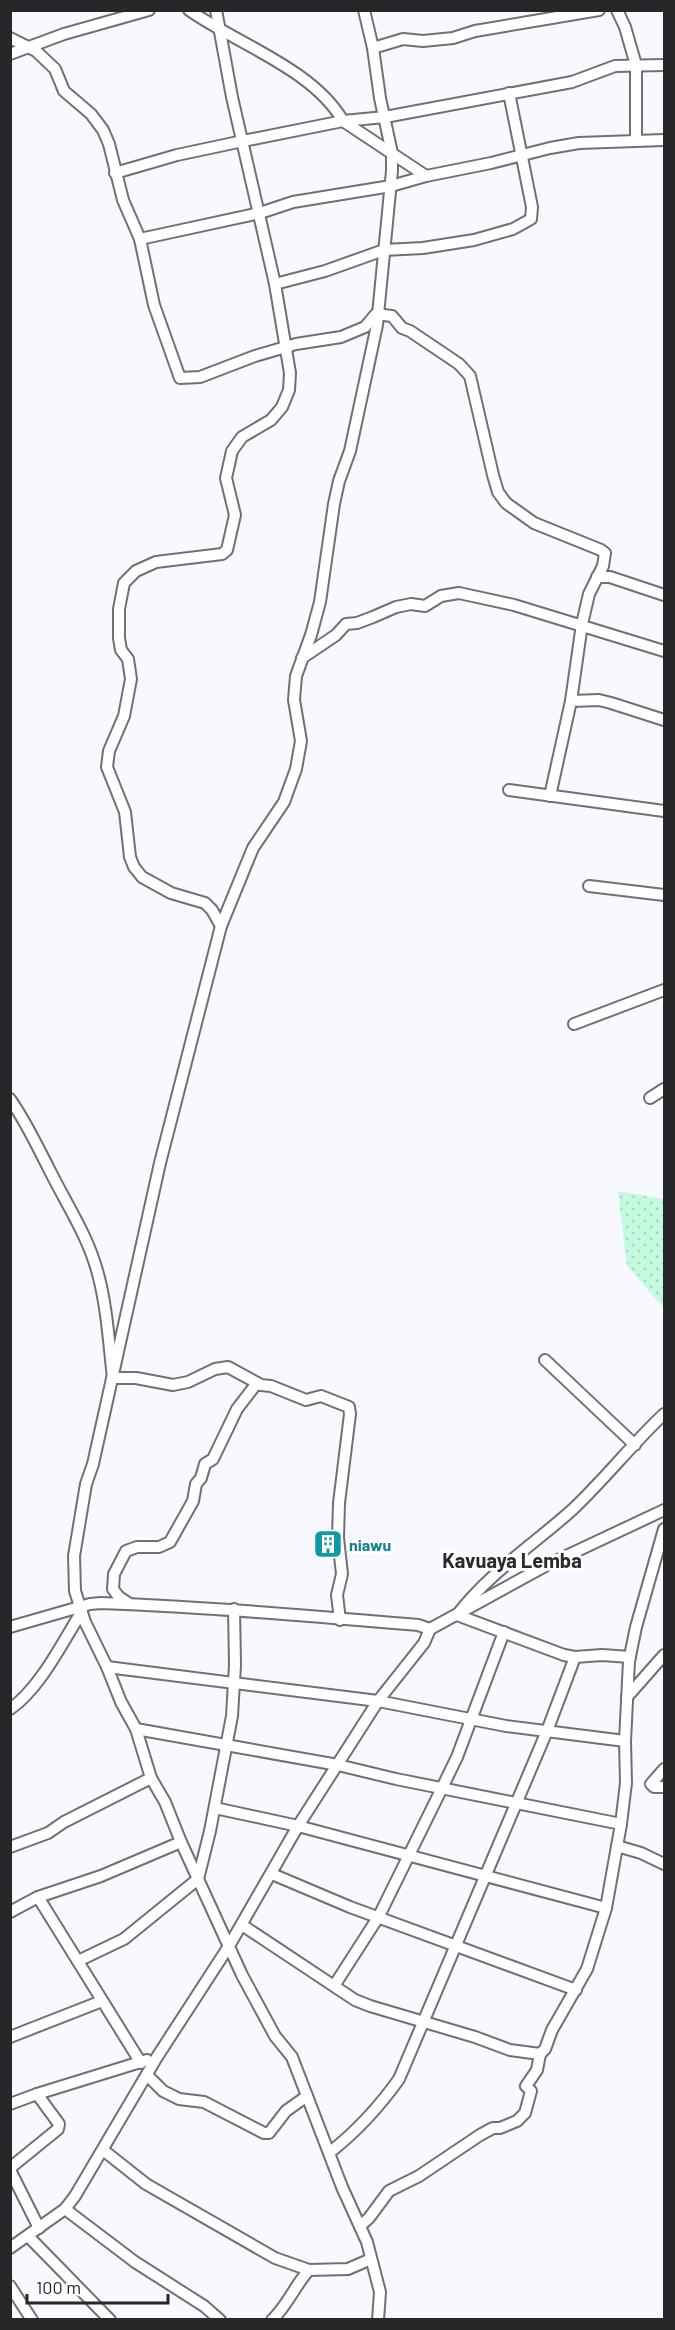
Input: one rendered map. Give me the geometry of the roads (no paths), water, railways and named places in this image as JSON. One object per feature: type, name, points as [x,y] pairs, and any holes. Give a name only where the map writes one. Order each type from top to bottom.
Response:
[{"type":"street","points":[[10,54],[64,34],[150,10]]},
{"type":"street","points":[[189,10],[218,30],[288,67],[335,107],[343,121],[426,176]]},
{"type":"street","points":[[216,10],[218,30],[275,284],[290,373],[289,390],[282,407],[271,420],[242,437],[232,451],[226,478],[235,515],[227,550],[222,554],[156,562],[136,571],[127,577],[124,583],[119,609],[119,638],[122,650],[128,659],[131,679],[124,716],[109,750],[107,767],[125,812],[130,857],[134,867],[142,877],[180,897],[205,903],[221,926]]},
{"type":"street","points":[[364,10],[392,153],[391,186],[379,291],[379,313],[350,451],[339,481],[334,504],[320,602],[294,689],[301,741],[296,770],[284,802],[253,848],[221,926],[160,1163],[113,1378],[86,1484],[75,1546],[75,1591],[85,1622],[121,1702],[136,1729],[152,1778],[165,1802],[229,1946],[275,2036],[292,2057],[328,2153],[367,2242],[380,2292],[378,2319]]},
{"type":"street","points":[[373,48],[403,39],[423,41],[453,38],[476,31],[599,10]]},
{"type":"street","points":[[617,10],[625,27],[636,65],[636,141]]},
{"type":"street","points":[[10,38],[36,51],[55,69],[64,91],[99,123],[109,144],[123,200],[140,239],[154,305],[180,378],[200,377],[255,356],[350,334],[365,327],[379,313],[393,317],[402,328],[410,331],[466,370],[474,389],[498,492],[510,507],[534,523],[605,553],[582,624],[571,701],[550,796]]},
{"type":"street","points":[[115,173],[177,155],[343,121],[385,117],[572,82],[615,66],[664,65]]},
{"type":"street","points":[[275,284],[325,271],[384,250],[423,248],[474,240],[526,224],[531,219],[532,207],[509,93]]},
{"type":"street","points":[[140,239],[260,213],[315,198],[391,186],[426,176],[579,143],[664,140]]},
{"type":"street","points":[[597,578],[610,577],[664,595]]},
{"type":"street","points":[[302,658],[336,635],[346,624],[357,623],[396,607],[411,604],[425,606],[441,596],[459,593],[514,605],[582,624],[664,651]]},
{"type":"street","points":[[571,701],[599,700],[664,720]]},
{"type":"street","points":[[509,790],[664,811]]},
{"type":"street","points":[[589,886],[664,893]]},
{"type":"street","points":[[574,1024],[664,990]]},
{"type":"street","points":[[650,1098],[664,1089]]},
{"type":"street","points":[[10,1099],[33,1133],[91,1254],[98,1274],[113,1378]]},
{"type":"street","points":[[545,1360],[635,1445]]},
{"type":"street","points":[[113,1378],[136,1378],[173,1385],[188,1382],[215,1369],[228,1367],[257,1383],[306,1400],[321,1396],[349,1407],[339,1503],[338,1538],[342,1574],[337,1595],[340,1620]]},
{"type":"street","points":[[130,1604],[118,1596],[113,1589],[114,1574],[118,1563],[126,1551],[159,1547],[170,1542],[193,1501],[196,1484],[201,1478],[205,1464],[213,1460],[237,1409],[257,1383]]},
{"type":"street","points":[[457,1615],[471,1597],[505,1564],[572,1509],[664,1414]]},
{"type":"street","points":[[10,2248],[65,2209],[85,2181],[157,2057],[242,1925],[298,1827],[378,1701],[424,1643],[430,1629],[545,1566],[664,1510]]},
{"type":"street","points":[[360,2226],[374,2213],[389,2191],[419,2176],[480,2135],[493,2128],[500,2128],[517,2121],[525,2113],[531,2091],[526,2086],[537,2070],[540,2054],[545,2049],[552,2030],[587,1969],[606,1908],[626,1783],[625,1740],[630,1657],[636,1627],[664,1529]]},
{"type":"street","points":[[10,1627],[82,1609],[90,1604],[130,1604],[234,1609],[418,1625],[430,1629]]},
{"type":"street","points":[[10,1709],[35,1684],[65,1643],[82,1609]]},
{"type":"street","points":[[78,1961],[124,1939],[198,1879],[228,1745],[234,1683],[234,1609]]},
{"type":"street","points":[[457,1615],[574,1657],[602,1655],[630,1657]]},
{"type":"street","points":[[334,1986],[379,1916],[457,1757],[504,1632]]},
{"type":"street","points":[[627,1697],[664,1655]]},
{"type":"street","points":[[328,2153],[345,2140],[374,2111],[399,2079],[547,1731],[574,1657]]},
{"type":"street","points":[[107,1667],[378,1701],[471,1719],[625,1740]]},
{"type":"street","points":[[136,1729],[338,1765],[621,1824]]},
{"type":"street","points":[[664,1769],[651,1784],[664,1787]]},
{"type":"street","points":[[10,1847],[48,1833],[152,1778]]},
{"type":"street","points":[[215,1808],[486,1875],[606,1908]]},
{"type":"street","points":[[10,1912],[38,1897],[101,1876],[181,1842]]},
{"type":"street","points":[[617,1846],[641,1853],[664,1864]]},
{"type":"street","points":[[272,1874],[350,1906],[576,1990]]},
{"type":"street","points":[[38,1897],[141,2063]]},
{"type":"street","points":[[242,1925],[355,2000],[510,2050],[540,2054]]},
{"type":"street","points":[[10,2037],[102,2001]]},
{"type":"street","points":[[10,2104],[157,2057]]},
{"type":"street","points":[[147,2074],[163,2091],[179,2099],[204,2102],[264,2133],[269,2133],[286,2111],[307,2096]]},
{"type":"street","points":[[37,2094],[56,2119],[59,2124],[58,2129],[10,2169],[39,2228]]},
{"type":"street","points":[[103,2150],[153,2188],[275,2258],[309,2270],[348,2269],[371,2259]]},
{"type":"street","points":[[65,2209],[135,2262],[204,2306],[220,2319]]},
{"type":"street","points":[[28,2236],[110,2319]]},
{"type":"street","points":[[272,2319],[280,2313],[299,2281],[309,2270]]},
{"type":"street","points":[[10,2286],[32,2319]]},
{"type":"place","name":"niawu","points":[[328,1544]]},
{"type":"district","name":"Kavuaya Lemba","points":[[512,1560]]}]
